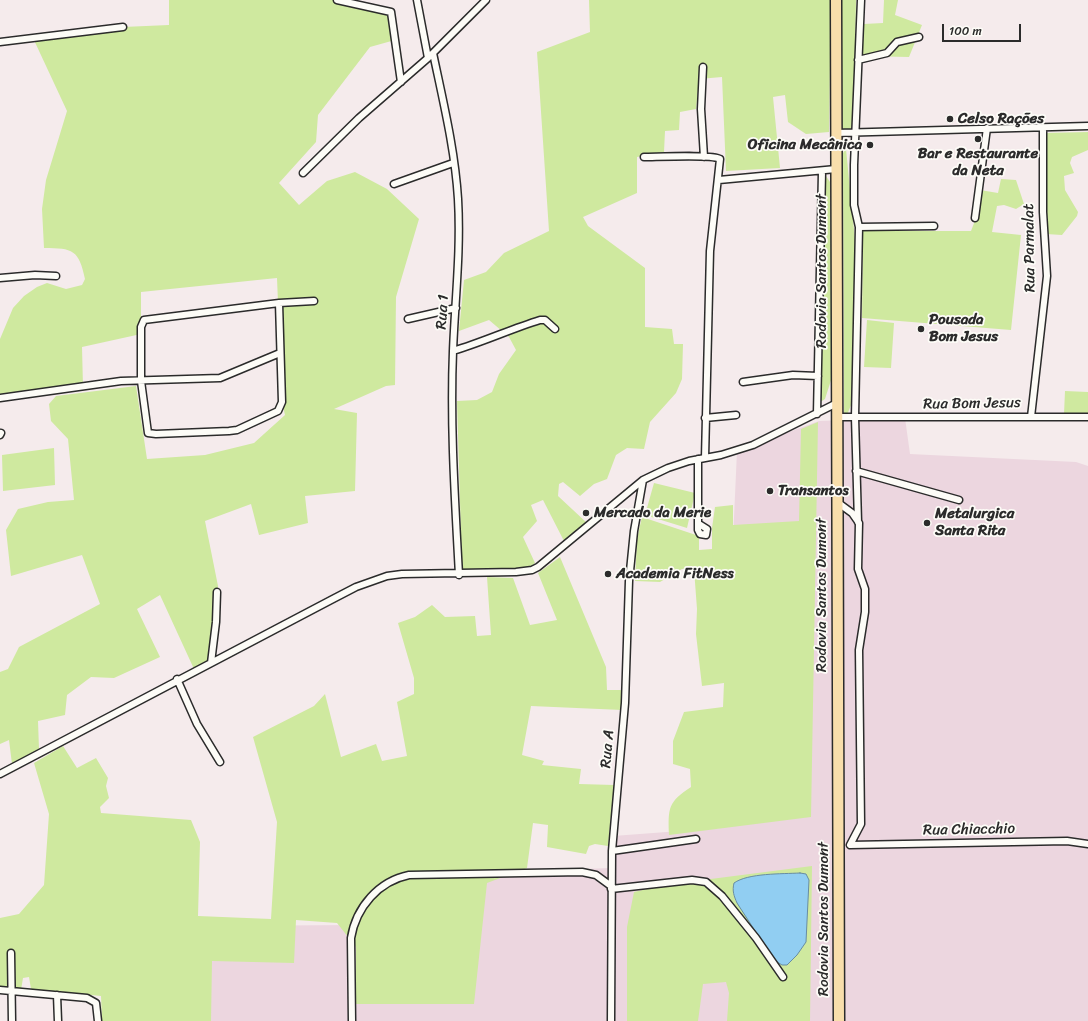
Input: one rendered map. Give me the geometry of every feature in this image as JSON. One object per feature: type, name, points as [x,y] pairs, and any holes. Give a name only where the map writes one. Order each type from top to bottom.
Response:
[{"type":"highway","name":"Rodovia Santos Dumont","points":[[836,0],[839,1021]]},
{"type":"street","points":[[337,0],[391,12],[401,82]]},
{"type":"street","name":"Rua 1","points":[[417,0],[431,55],[453,162],[458,198],[459,230],[453,351],[452,456],[459,574]]},
{"type":"street","points":[[303,173],[353,123],[431,55],[486,0]]},
{"type":"street","points":[[858,523],[855,417],[859,227],[854,205],[855,133],[861,0]]},
{"type":"street","points":[[0,42],[123,27]]},
{"type":"street","points":[[858,60],[887,53],[896,42],[919,37]]},
{"type":"street","points":[[703,67],[700,109],[704,158]]},
{"type":"street","points":[[836,133],[1088,126]]},
{"type":"street","name":"Rua Parmalat","points":[[1031,416],[1047,276],[1043,218],[1043,127]]},
{"type":"street","points":[[975,218],[987,128]]},
{"type":"street","points":[[644,157],[681,156],[704,158],[717,157],[720,159],[719,180],[710,251],[705,418],[699,524]]},
{"type":"street","points":[[394,184],[453,162]]},
{"type":"street","points":[[719,180],[822,172],[836,169]]},
{"type":"street","points":[[817,414],[822,172]]},
{"type":"street","points":[[859,227],[934,226]]},
{"type":"street","points":[[0,278],[35,275],[56,276]]},
{"type":"street","points":[[279,303],[282,402],[280,409],[270,416],[237,430],[150,434],[147,430],[141,381],[141,327],[144,320],[279,303],[314,301]]},
{"type":"street","points":[[408,319],[456,308]]},
{"type":"street","points":[[453,351],[540,320],[545,320],[555,330]]},
{"type":"street","points":[[0,398],[106,383],[220,378],[280,352]]},
{"type":"street","points":[[743,382],[793,375],[818,376]]},
{"type":"street","points":[[0,774],[331,600],[374,580],[402,574],[521,572],[538,567],[642,480],[668,468],[753,445],[837,403]]},
{"type":"street","points":[[705,418],[736,415]]},
{"type":"street","name":"Rua Bom Jesus","points":[[837,417],[1088,417]]},
{"type":"street","points":[[856,471],[959,500]]},
{"type":"street","name":"Rua A","points":[[611,1021],[612,851],[625,703],[630,581],[634,531],[642,480]]},
{"type":"street","points":[[837,502],[852,513],[858,523]]},
{"type":"street","name":"Rua Chiacchio","points":[[858,523],[858,569],[866,595],[859,650],[861,821],[850,845],[1067,841],[1088,844]]},
{"type":"street","points":[[211,663],[216,622],[217,592]]},
{"type":"street","points":[[177,680],[197,724],[220,762]]},
{"type":"street","points":[[612,851],[696,839]]},
{"type":"street","points":[[352,1021],[351,938],[354,925],[360,910],[374,892],[397,878],[409,874],[582,872],[596,875],[611,888],[692,880],[706,882],[722,896],[756,938],[783,977]]},
{"type":"street","points":[[11,953],[12,1021]]},
{"type":"street","points":[[0,990],[87,998],[98,1006],[98,1021]]},
{"type":"street","points":[[57,995],[58,1021]]},
{"type":"shaded area","points":[[905,418],[910,454],[1076,462],[1088,466],[1088,1021],[204,1021],[207,926],[354,925],[409,875],[611,868],[613,836],[720,828],[737,451],[819,421]]},
{"type":"green space","points":[[169,0],[337,0],[360,4],[393,18],[395,40],[370,47],[318,115],[316,142],[279,183],[299,205],[327,181],[355,172],[387,189],[419,219],[396,297],[395,385],[386,386],[334,409],[357,413],[355,491],[305,496],[308,523],[259,535],[251,504],[205,521],[218,586],[210,660],[194,669],[160,595],[137,609],[160,657],[114,678],[91,677],[67,695],[65,715],[38,721],[39,749],[12,764],[9,740],[0,744],[0,672],[8,669],[19,647],[100,604],[82,555],[11,576],[6,530],[18,509],[48,502],[74,500],[68,439],[51,421],[49,404],[56,396],[136,386],[147,459],[205,455],[254,443],[285,415],[282,402],[277,278],[141,292],[141,334],[82,347],[83,387],[0,395],[0,339],[13,308],[24,296],[37,287],[47,283],[66,289],[82,285],[85,279],[83,269],[77,256],[68,250],[44,248],[42,209],[46,180],[67,111],[33,38],[123,27],[169,25]]},
{"type":"green space","points":[[589,0],[831,0],[829,132],[806,134],[788,122],[785,95],[773,97],[780,168],[726,171],[722,77],[699,79],[696,109],[680,112],[679,130],[665,131],[664,152],[637,157],[637,193],[583,217],[588,226],[645,268],[645,327],[672,329],[674,344],[683,344],[682,379],[676,393],[650,422],[644,449],[627,448],[616,455],[607,479],[594,484],[580,496],[563,482],[559,484],[558,496],[587,523],[564,541],[543,500],[531,505],[537,521],[523,537],[535,563],[529,568],[465,571],[462,569],[457,401],[477,400],[492,392],[499,374],[516,350],[509,337],[489,320],[459,331],[464,280],[486,272],[504,253],[549,231],[537,52],[590,32]]},
{"type":"green space","points":[[842,0],[856,0],[854,119],[850,131],[842,132]]},
{"type":"green space","points":[[884,0],[898,0],[895,15],[922,25],[909,57],[862,56],[864,24],[883,23]]},
{"type":"green space","points":[[1088,132],[1088,150],[1072,157],[1070,163],[1074,173],[1064,176],[1065,190],[1078,212],[1077,216],[1062,235],[1046,234],[1045,133]]},
{"type":"green space","points":[[846,149],[855,240],[855,365],[853,400],[847,415],[844,415],[843,153]]},
{"type":"green space","points":[[826,176],[830,182],[833,374],[825,399],[820,401],[822,251],[824,188]]},
{"type":"green space","points":[[1001,179],[1016,180],[1024,204],[1016,209],[1004,205],[997,206],[992,232],[1021,235],[1011,330],[862,318],[863,231],[971,231],[976,218],[980,190],[998,193]]},
{"type":"green space","points":[[867,320],[894,323],[891,368],[864,367]]},
{"type":"green space","points":[[1065,391],[1088,392],[1088,415],[1064,414]]},
{"type":"green space","points":[[818,422],[811,817],[669,835],[669,812],[671,806],[683,792],[691,787],[690,769],[673,764],[673,741],[684,712],[723,707],[724,683],[702,686],[696,634],[697,609],[694,569],[682,569],[660,582],[635,581],[637,539],[642,517],[699,536],[699,550],[712,549],[712,528],[715,507],[733,505],[733,525],[799,521],[801,429]]},
{"type":"green space","points":[[54,448],[55,485],[3,491],[2,455]]},
{"type":"green space","points":[[654,483],[695,493],[687,528],[645,515]]},
{"type":"green space","points":[[560,557],[606,667],[607,690],[623,690],[622,710],[531,706],[522,755],[544,761],[542,765],[581,769],[579,784],[614,785],[608,846],[595,844],[589,846],[586,854],[547,847],[548,825],[533,823],[527,868],[487,883],[474,1004],[356,1004],[356,947],[337,923],[296,920],[294,963],[212,961],[211,1021],[102,1021],[101,996],[31,989],[29,977],[23,978],[21,990],[0,987],[0,918],[19,914],[44,885],[49,814],[34,763],[63,746],[77,768],[96,758],[108,778],[106,786],[109,798],[100,807],[101,813],[191,820],[200,842],[198,916],[271,919],[277,822],[253,737],[314,706],[325,694],[341,757],[376,744],[382,761],[407,756],[397,702],[414,694],[414,678],[398,623],[415,617],[432,605],[445,617],[475,616],[477,636],[491,635],[487,577],[513,578],[530,625],[557,620],[538,573]]},
{"type":"green space","points":[[812,866],[810,1021],[727,1021],[729,993],[726,982],[703,984],[698,1021],[627,1021],[627,927],[634,892],[664,885]]},
{"type":"water","points":[[800,873],[806,874],[809,880],[806,942],[797,955],[787,965],[782,965],[774,960],[737,903],[733,886],[734,883],[748,877]]},
{"type":"place","name":"Celso Rações","points":[[950,119]]},
{"type":"place","name":"Bar e Restaurante da Neta","points":[[978,139]]},
{"type":"place","name":"Oficina Mecânica","points":[[870,145]]},
{"type":"place","name":"Pousada Bom Jesus","points":[[921,329]]},
{"type":"place","name":"Transantos","points":[[770,491]]},
{"type":"place","name":"Mercado da Merie","points":[[586,513]]},
{"type":"place","name":"Metalurgica Santa Rita","points":[[927,523]]},
{"type":"place","name":"Academia FitNess","points":[[608,574]]}]
